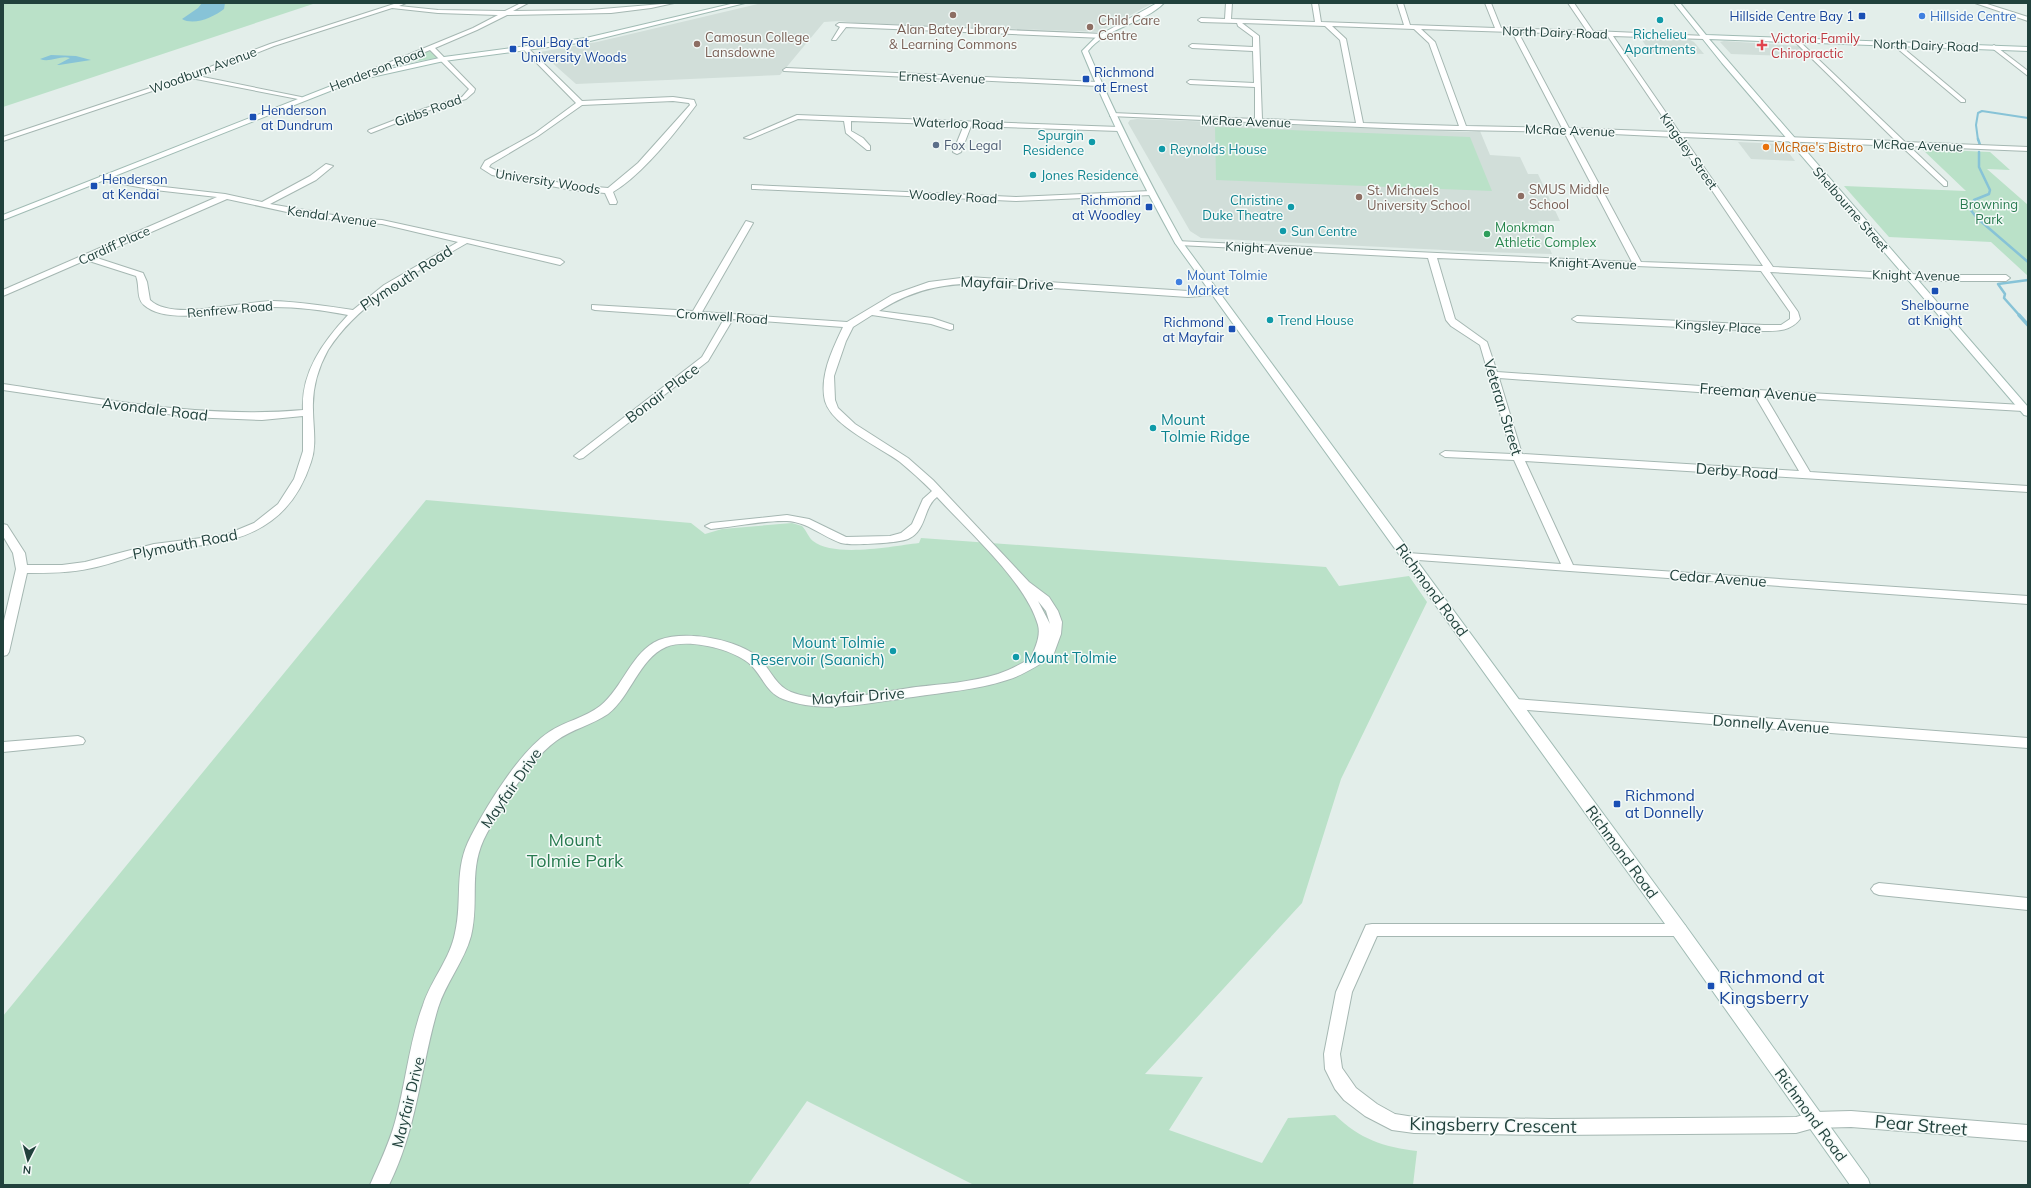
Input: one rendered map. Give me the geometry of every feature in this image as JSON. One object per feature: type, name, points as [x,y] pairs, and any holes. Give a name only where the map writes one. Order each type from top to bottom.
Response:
[{"type":"street","name":"Woodburn Avenue","points":[[3,139],[190,76],[272,45],[403,3]]},
{"type":"street","name":"Henderson Road","points":[[3,218],[432,48],[475,30],[525,3]]},
{"type":"street","points":[[393,6],[432,12],[594,13],[671,3]]},
{"type":"street","points":[[356,78],[444,59],[586,40],[742,3]]},
{"type":"street","name":"Richmond Road","points":[[1161,3],[1103,36],[1092,43],[1085,51],[1112,115],[1151,193],[1179,243],[1213,292],[1679,930],[1861,1185]]},
{"type":"street","points":[[1228,20],[1229,3]]},
{"type":"street","points":[[1314,3],[1318,24]]},
{"type":"street","points":[[1400,3],[1407,26]]},
{"type":"street","points":[[1488,3],[1499,30]]},
{"type":"street","points":[[1571,3],[1591,33]]},
{"type":"street","name":"Shelbourne Street","points":[[1677,3],[1724,62],[2026,410]]},
{"type":"street","points":[[1978,3],[2028,18]]},
{"type":"street","points":[[1989,6],[2003,4]]},
{"type":"street","name":"North Dairy Road","points":[[1201,20],[1894,43],[2028,49]]},
{"type":"street","points":[[1240,21],[1240,25],[1256,35],[1259,121]]},
{"type":"street","points":[[1326,24],[1343,39],[1360,125]]},
{"type":"street","points":[[834,39],[841,26],[1103,36]]},
{"type":"street","points":[[1415,27],[1432,42],[1463,128]]},
{"type":"street","points":[[1697,27],[1717,34],[1743,38]]},
{"type":"street","points":[[1514,30],[1638,265]]},
{"type":"street","name":"Kingsley Street","points":[[1608,33],[1767,268]]},
{"type":"street","points":[[1796,40],[1944,184]]},
{"type":"street","points":[[1894,43],[1963,101]]},
{"type":"street","points":[[1192,46],[1257,49]]},
{"type":"street","points":[[1994,47],[2028,74]]},
{"type":"street","name":"Gibbs Road","points":[[371,131],[469,95],[472,88],[432,48]]},
{"type":"street","points":[[526,49],[580,102]]},
{"type":"street","name":"Ernest Avenue","points":[[786,70],[1098,84]]},
{"type":"street","points":[[190,76],[301,99]]},
{"type":"street","points":[[1190,82],[1258,85]]},
{"type":"street","name":"University Woods","points":[[673,99],[692,101],[693,105],[624,181],[608,190],[587,189],[495,173],[485,168],[488,163],[536,135],[580,102],[673,99]]},
{"type":"street","name":"McRae Avenue","points":[[1112,115],[1360,125],[1566,130],[2028,149]]},
{"type":"street","name":"Waterloo Road","points":[[748,138],[797,117],[1119,129]]},
{"type":"street","points":[[847,118],[848,132],[860,140],[867,148]]},
{"type":"street","points":[[957,152],[968,124]]},
{"type":"street","points":[[2019,149],[2028,156]]},
{"type":"street","points":[[264,204],[313,178],[329,166]]},
{"type":"street","name":"Kendal Avenue","points":[[103,178],[155,188],[225,196],[296,212],[350,220],[382,222],[560,262]]},
{"type":"street","name":"Woodley Road","points":[[755,187],[1016,198],[1151,193]]},
{"type":"street","name":"University Woods","points":[[608,190],[613,202]]},
{"type":"street","name":"Cardiff Place","points":[[3,293],[225,196]]},
{"type":"street","points":[[696,314],[749,223]]},
{"type":"street","name":"Plymouth Road","points":[[22,569],[83,567],[154,547],[226,538],[243,533],[258,526],[280,510],[289,500],[307,460],[309,442],[308,390],[324,350],[353,313],[405,275],[465,241]]},
{"type":"street","name":"Knight Avenue","points":[[1179,243],[1638,265],[1767,268],[1910,277],[2006,278]]},
{"type":"street","name":"Veteran Street","points":[[1432,256],[1451,320],[1460,329],[1482,341],[1518,457],[1569,568]]},
{"type":"street","name":"Renfrew Road","points":[[86,257],[135,272],[140,275],[143,283],[144,298],[148,304],[174,313],[204,312],[241,306],[273,304],[353,313]]},
{"type":"street","name":"Kingsley Place","points":[[1577,319],[1779,328],[1790,324],[1795,319],[1794,312],[1767,268]]},
{"type":"street","name":"Mayfair Drive","points":[[379,1185],[392,1162],[400,1138],[431,1006],[462,941],[467,917],[467,866],[474,842],[494,810],[538,747],[551,737],[605,710],[618,696],[640,664],[656,647],[673,641],[686,640],[730,648],[752,659],[782,694],[800,700],[821,701],[892,695],[985,682],[1006,676],[1037,659],[1045,635],[1044,624],[1025,585],[938,492],[904,460],[851,426],[834,409],[830,400],[829,376],[841,341],[849,325],[895,297],[923,287],[969,280],[1188,294],[1213,292]]},
{"type":"street","name":"Cromwell Road","points":[[595,307],[849,325]]},
{"type":"street","points":[[870,312],[932,321],[950,327]]},
{"type":"street","name":"Bonair Place","points":[[579,456],[705,359],[712,351],[730,317]]},
{"type":"street","name":"Freeman Avenue","points":[[1493,375],[2026,410]]},
{"type":"street","name":"Avondale Road","points":[[3,387],[188,414],[262,417],[308,413]]},
{"type":"street","points":[[1758,393],[1806,475]]},
{"type":"street","name":"Derby Road","points":[[1445,454],[1518,457],[2028,488]]},
{"type":"street","points":[[711,526],[787,518],[805,521],[844,540],[890,539],[905,536],[917,526],[928,499],[938,492]]},
{"type":"street","points":[[3,527],[19,552],[22,569],[3,652]]},
{"type":"street","name":"Cedar Avenue","points":[[1408,557],[2028,600]]},
{"type":"street","name":"Donnelly Avenue","points":[[1515,704],[2028,743]]},
{"type":"street","points":[[3,747],[78,741]]},
{"type":"street","points":[[1879,889],[2028,904]]},
{"type":"street","name":"Kingsberry Crescent","points":[[1679,930],[1372,930],[1344,992],[1332,1054],[1334,1069],[1341,1083],[1350,1094],[1371,1110],[1392,1122],[1414,1125],[1551,1127],[1796,1124],[1814,1120]]},
{"type":"street","name":"Pear Street","points":[[1814,1120],[1851,1119],[2028,1133]]},
{"type":"shaded area","name":"Camosun College Lansdowne","points":[[762,3],[1153,3],[1099,32],[856,23],[839,21],[824,22],[780,75],[576,84],[540,52],[597,42]]},
{"type":"shaded area","points":[[1640,37],[1690,40],[1694,42],[1704,54],[1650,52]]},
{"type":"shaded area","points":[[1724,41],[1799,46],[1811,57],[1731,54],[1720,42]]},
{"type":"shaded area","name":"St. Michaels University School","points":[[1137,119],[1467,132],[1480,131],[1490,155],[1520,157],[1528,174],[1538,174],[1560,221],[1538,221],[1552,254],[1201,238],[1190,231],[1128,123],[1130,120]]},
{"type":"shaded area","points":[[1738,142],[1782,144],[1795,161],[1751,159]]},
{"type":"green space","points":[[3,3],[316,3],[3,107]]},
{"type":"green space","points":[[426,51],[431,51],[437,58],[390,66]]},
{"type":"green space","points":[[1215,127],[1470,137],[1492,191],[1216,180]]},
{"type":"green space","name":"Browning Park","points":[[1922,149],[1990,152],[2010,170],[1987,169],[2028,205],[2028,276],[1991,242],[1889,237],[1844,186],[1966,191]]},
{"type":"green space","name":"Mount Tolmie Park","points":[[426,500],[691,523],[705,534],[722,529],[792,523],[802,526],[813,541],[823,546],[835,549],[864,550],[919,543],[921,538],[1326,567],[1339,586],[1409,576],[1427,602],[1341,779],[1302,903],[1145,1074],[1203,1077],[1169,1130],[1262,1163],[1288,1118],[1335,1115],[1363,1136],[1393,1147],[1417,1151],[1413,1185],[974,1185],[807,1101],[748,1185],[3,1185],[3,1016]]},
{"type":"water","points":[[202,3],[225,3],[224,9],[204,20],[192,22],[182,19],[198,8]]},
{"type":"water","points":[[51,55],[76,56],[91,60],[57,65],[70,58],[62,57],[48,60],[40,59]]},
{"type":"waterway","points":[[2028,99],[2028,110]]},
{"type":"waterway","points":[[1978,140],[1976,125],[1978,113],[1982,111],[2028,118]]},
{"type":"waterway","points":[[1978,139],[1980,145]]},
{"type":"waterway","points":[[1979,152],[1979,167],[1990,190],[1989,194],[1974,200],[1970,209],[1977,218],[2028,262]]},
{"type":"waterway","points":[[2020,316],[2004,298],[2005,294],[1998,284],[2028,280]]},
{"type":"waterway","points":[[2019,315],[2028,325]]},
{"type":"place","name":"Alan Batey Library & Learning Commons","points":[[953,15]]},
{"type":"place","name":"Hillside Centre Bay 1","points":[[1862,16]]},
{"type":"place","name":"Hillside Centre","points":[[1922,16]]},
{"type":"place","name":"Richelieu Apartments","points":[[1660,20]]},
{"type":"place","name":"Child Care Centre","points":[[1090,27]]},
{"type":"place","name":"Camosun College Lansdowne","points":[[697,44]]},
{"type":"place","name":"Victoria Family Chiropractic","points":[[1762,45]]},
{"type":"place","name":"Foul Bay at University Woods","points":[[513,49]]},
{"type":"place","name":"Richmond at Ernest","points":[[1086,79]]},
{"type":"place","name":"Henderson at Dundrum","points":[[253,117]]},
{"type":"place","name":"Spurgin Residence","points":[[1092,142]]},
{"type":"place","name":"Fox Legal","points":[[936,145]]},
{"type":"place","name":"McRae's Bistro","points":[[1766,147]]},
{"type":"place","name":"Reynolds House","points":[[1162,149]]},
{"type":"place","name":"Jones Residence","points":[[1033,175]]},
{"type":"place","name":"Henderson at Kendai","points":[[94,186]]},
{"type":"place","name":"SMUS Middle School","points":[[1521,196]]},
{"type":"place","name":"St. Michaels University School","points":[[1359,197]]},
{"type":"place","name":"Richmond at Woodley","points":[[1149,207]]},
{"type":"place","name":"Christine Duke Theatre","points":[[1291,207]]},
{"type":"place","name":"Sun Centre","points":[[1283,231]]},
{"type":"place","name":"Monkman Athletic Complex","points":[[1487,234]]},
{"type":"place","name":"Mount Tolmie Market","points":[[1179,282]]},
{"type":"place","name":"Shelbourne at Knight","points":[[1935,291]]},
{"type":"place","name":"Trend House","points":[[1270,320]]},
{"type":"place","name":"Richmond at Mayfair","points":[[1232,329]]},
{"type":"place","name":"Mount Tolmie Ridge","points":[[1153,428]]},
{"type":"place","name":"Mount Tolmie Reservoir (Saanich)","points":[[893,651]]},
{"type":"place","name":"Mount Tolmie","points":[[1016,657]]},
{"type":"place","name":"Richmond at Donnelly","points":[[1617,804]]},
{"type":"place","name":"Richmond at Kingsberry","points":[[1711,986]]}]
